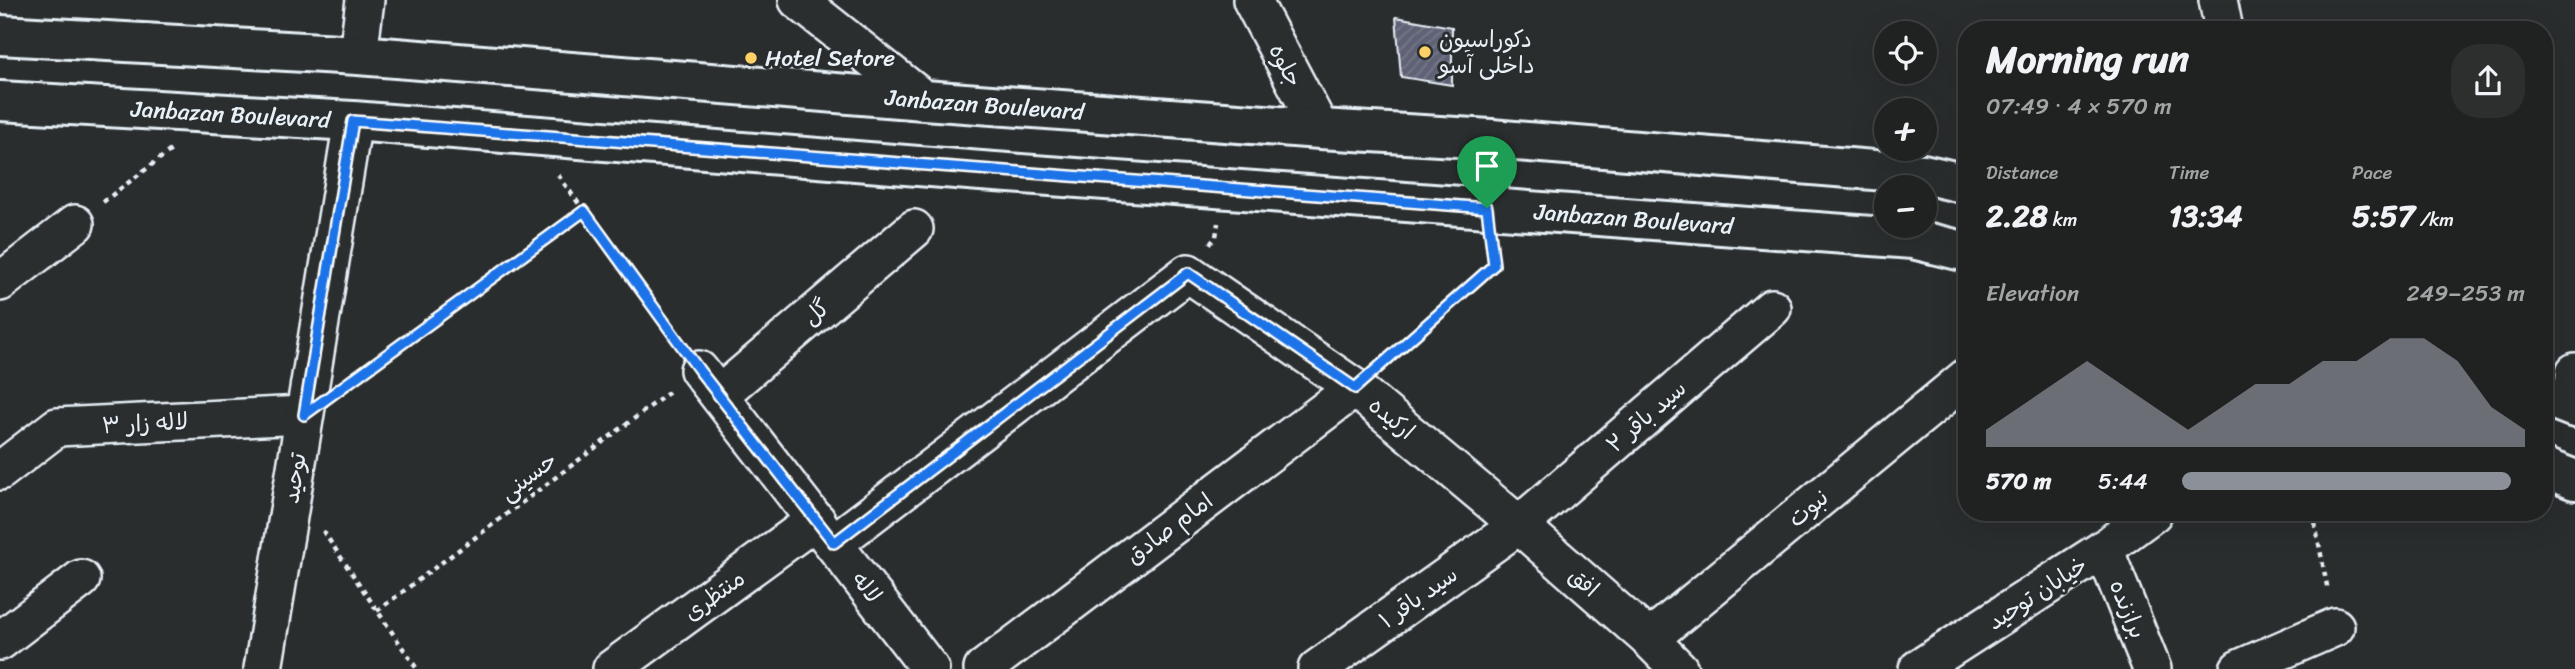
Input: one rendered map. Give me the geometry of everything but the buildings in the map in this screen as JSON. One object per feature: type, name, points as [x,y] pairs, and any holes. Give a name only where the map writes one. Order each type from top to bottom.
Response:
[{"type":"main road","name":"Janbazan Boulevard","points":[[0,35],[358,55],[924,100],[1491,139],[1923,174],[1958,182]]},
{"type":"main road","name":"Janbazan Boulevard","points":[[0,101],[353,121],[1913,239],[1958,250]]},
{"type":"main road","points":[[1487,208],[1491,139]]},
{"type":"main road","points":[[2553,471],[2575,480]]},
{"type":"street","points":[[358,55],[365,0]]},
{"type":"street","points":[[798,0],[924,100]]},
{"type":"street","name":"جلوه","points":[[1252,0],[1320,129]]},
{"type":"street","points":[[2218,0],[2222,21]]},
{"type":"street","name":"توحید","points":[[262,669],[353,121]]},
{"type":"street","points":[[0,282],[75,224]]},
{"type":"street","name":"گل","points":[[709,382],[914,229]]},
{"type":"street","name":"ارکیده","points":[[1188,273],[1355,388],[1519,525]]},
{"type":"street","name":"منتظری","points":[[612,669],[825,532],[1188,273]]},
{"type":"street","name":"سید باقر ۲","points":[[1519,525],[1772,307]]},
{"type":"street","name":"لاله","points":[[709,382],[930,669]]},
{"type":"street","name":"نبوت","points":[[1664,659],[1958,385]]},
{"type":"street","name":"امام صادق","points":[[983,669],[1355,388]]},
{"type":"street","name":"لاله زار ۳","points":[[0,471],[57,427],[304,415]]},
{"type":"street","name":"خیابان توحید","points":[[1918,669],[2104,549],[2142,521]]},
{"type":"street","name":"افق","points":[[1519,525],[1664,659]]},
{"type":"street","name":"سید باقر ۱","points":[[1317,669],[1519,525]]},
{"type":"street","name":"برازنده","points":[[2104,549],[2152,669]]},
{"type":"street","points":[[0,641],[81,579]]},
{"type":"street","points":[[2239,669],[2335,627]]},
{"type":"path","points":[[528,135],[709,382]]},
{"type":"path","points":[[75,224],[174,148]]},
{"type":"path","points":[[1188,273],[1216,237],[1223,188]]},
{"type":"path","points":[[1355,388],[1494,265],[1487,208]]},
{"type":"path","points":[[304,415],[584,211]]},
{"type":"path","name":"حسینی","points":[[377,611],[709,382]]},
{"type":"path","points":[[293,488],[417,669]]},
{"type":"path","points":[[2315,521],[2335,627]]},
{"type":"place","name":"دکوراسیون داخلی آسو","points":[[1425,52]]},
{"type":"place","name":"Hotel Setore","points":[[751,58]]},
{"type":"route","points":[[353,121],[1487,208],[1494,265],[1355,388],[1188,273],[834,543],[699,370],[584,211],[304,415],[353,121]]}]
